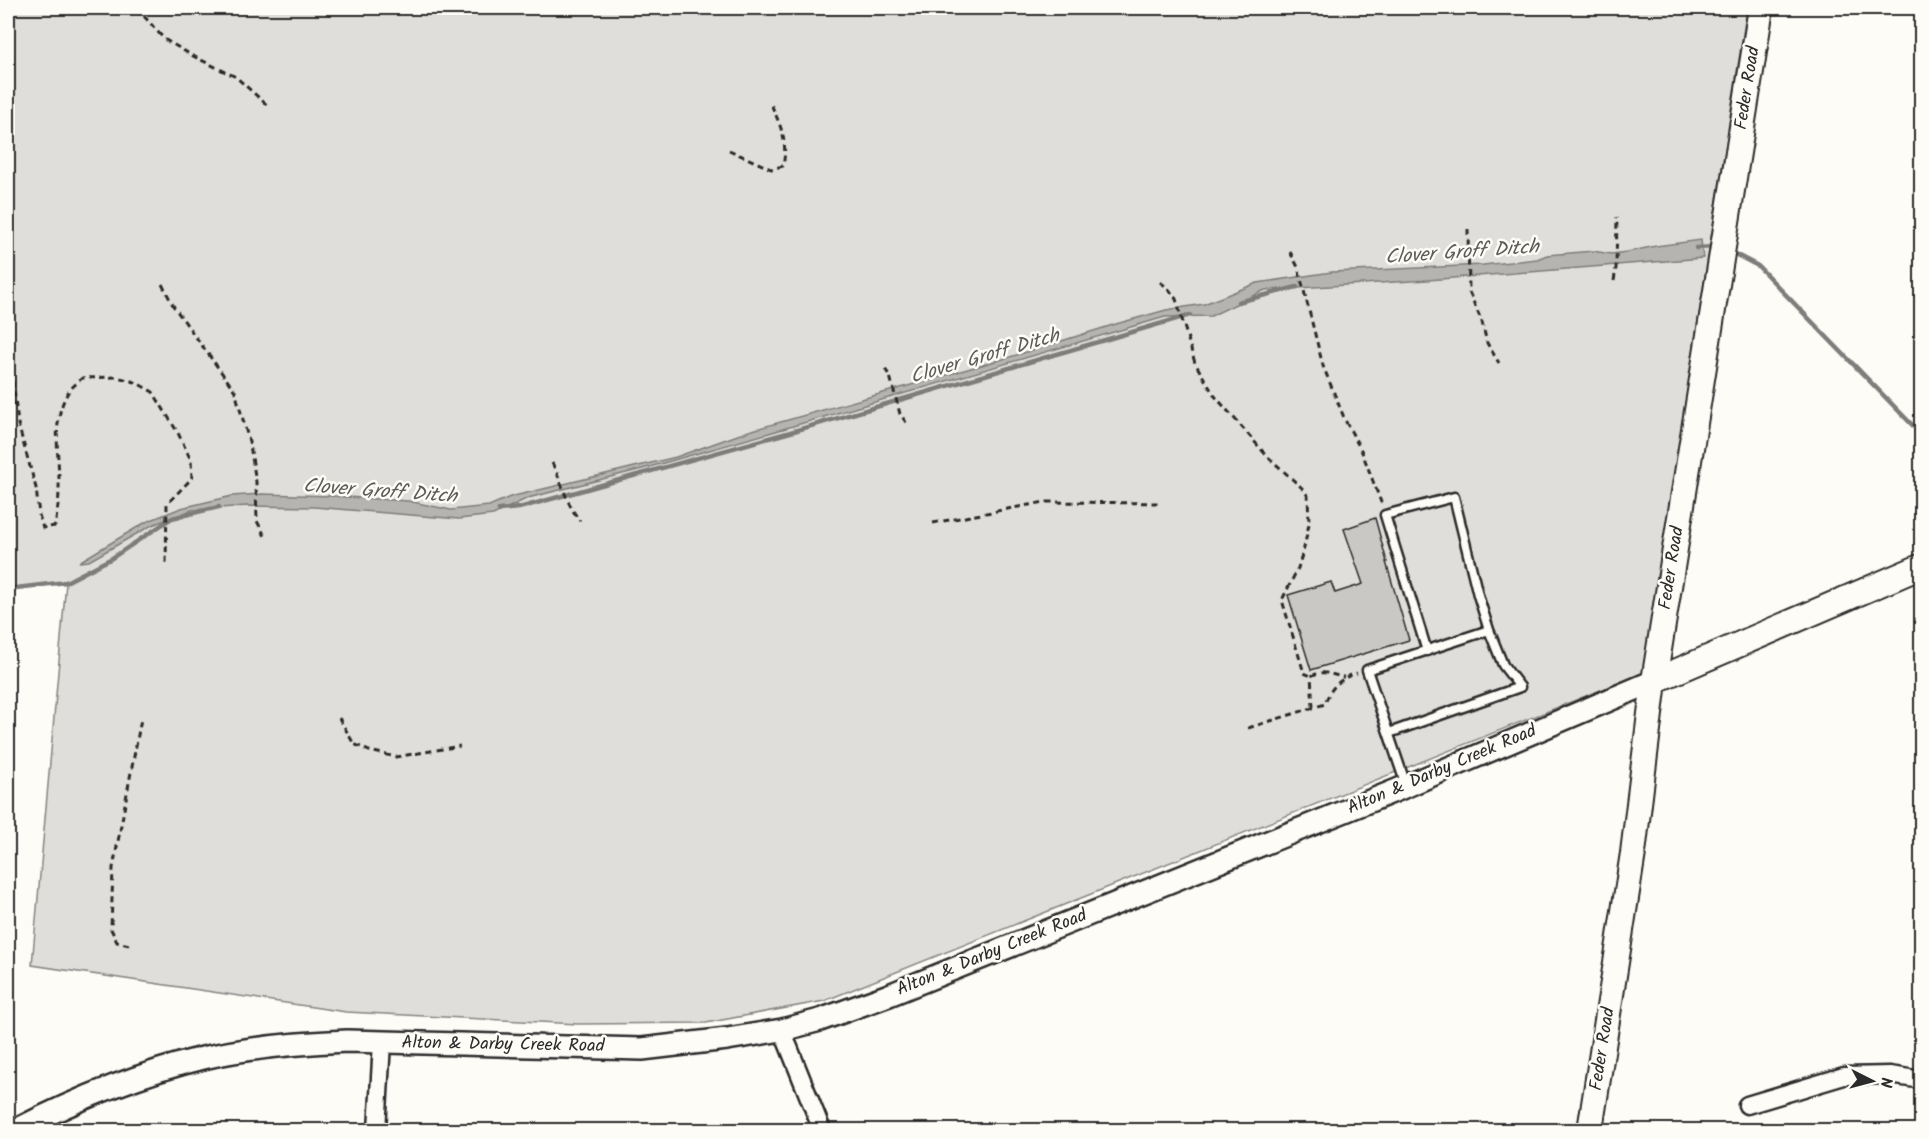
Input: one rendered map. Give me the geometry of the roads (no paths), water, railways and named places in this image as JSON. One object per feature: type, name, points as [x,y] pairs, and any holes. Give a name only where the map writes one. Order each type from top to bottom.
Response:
[{"type":"main road","name":"Feder Road","points":[[1590,1131],[1633,853],[1654,681],[1761,8]]},
{"type":"main road","name":"Alton & Darby Creek Road","points":[[1654,681],[1922,566]]},
{"type":"street","name":"Alton & Darby Creek Road","points":[[16,1131],[75,1101],[140,1076],[202,1059],[300,1043],[348,1041],[642,1049],[727,1039],[782,1030],[820,1020],[889,996],[1406,786],[1654,681]]},
{"type":"street","points":[[782,1030],[822,1131]]},
{"type":"street","points":[[377,1131],[382,1042]]},
{"type":"street","points":[[1748,1105],[1844,1076],[1890,1075],[1922,1080]]},
{"type":"lane","points":[[1389,733],[1520,687],[1503,665],[1489,630],[1454,497],[1385,515],[1427,651]]},
{"type":"lane","points":[[1406,786],[1367,670],[1489,630]]},
{"type":"waterway","name":"Clover Groff Ditch","points":[[1696,248],[1715,247]]},
{"type":"waterway","name":"Clover Groff Ditch","points":[[1731,252],[1758,266],[1922,435]]},
{"type":"waterway","name":"Clover Groff Ditch","points":[[1238,302],[1297,287]]},
{"type":"waterway","name":"Clover Groff Ditch","points":[[499,510],[519,508],[787,433],[1190,315]]},
{"type":"waterway","name":"Clover Groff Ditch","points":[[8,589],[66,582],[112,558],[172,518],[219,507]]}]
